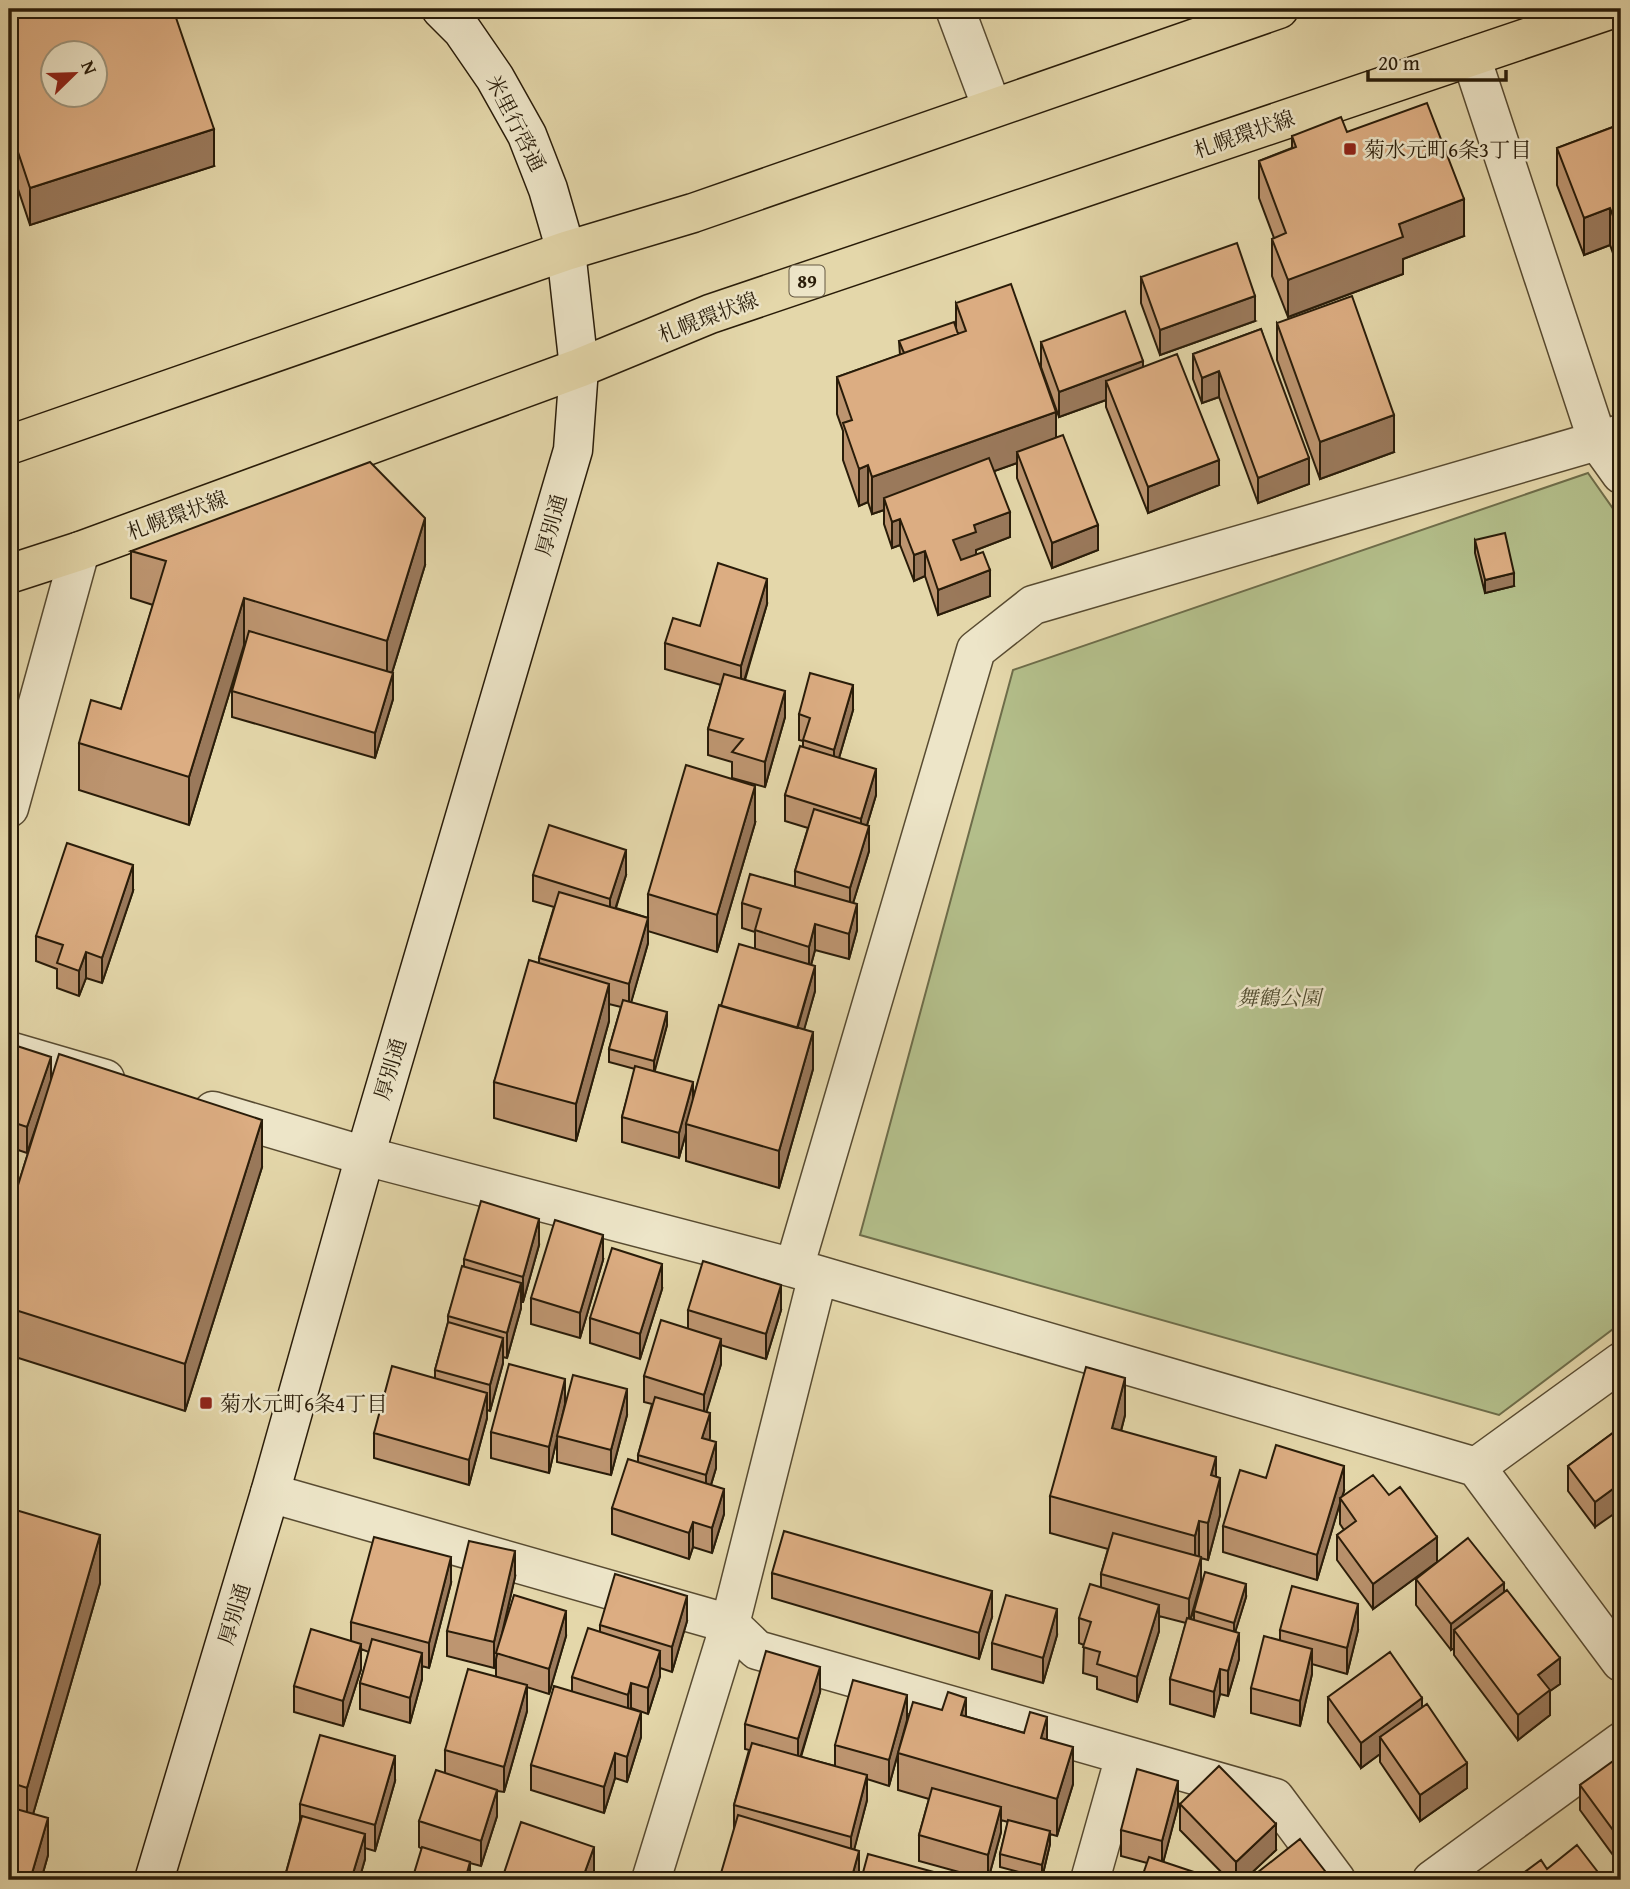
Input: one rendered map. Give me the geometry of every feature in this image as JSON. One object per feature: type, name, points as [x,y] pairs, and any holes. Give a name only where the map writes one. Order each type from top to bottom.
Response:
[{"type":"main road","points":[[9,445],[566,251],[693,213],[1279,9]]},
{"type":"main road","name":"札幌環状線","points":[[9,575],[579,369],[710,314],[1612,9]]},
{"type":"street","name":"米里行啓通","points":[[441,9],[462,30],[495,78],[527,135],[548,189],[566,251]]},
{"type":"street","points":[[956,9],[992,108]]},
{"type":"street","points":[[1471,57],[1621,474]]},
{"type":"street","name":"厚別通","points":[[154,1880],[270,1493],[365,1156],[572,450],[579,369],[566,251]]},
{"type":"street","points":[[652,1880],[730,1624],[806,1272],[976,650],[1033,605],[1610,438]]},
{"type":"street","points":[[9,808],[80,551]]},
{"type":"street","points":[[9,1051],[140,1090]]},
{"type":"street","points":[[180,1101],[365,1156],[806,1272],[1476,1467],[1621,1662]]},
{"type":"street","points":[[1476,1467],[1621,1362]]},
{"type":"street","points":[[270,1493],[730,1624],[757,1650],[1275,1798],[1336,1880]]},
{"type":"street","points":[[1432,1880],[1621,1742]]},
{"type":"street","points":[[1090,1880],[1125,1756]]},
{"type":"green space","name":"舞鶴公園","points":[[1588,473],[1621,520],[1621,1323],[1499,1415],[860,1235],[1013,670]]},
{"type":"building","points":[[9,9],[173,9],[214,129],[30,188],[9,125]]},
{"type":"building","points":[[1427,103],[1464,199],[1399,224],[1403,237],[1288,280],[1272,239],[1286,233],[1259,161],[1296,147],[1292,136],[1341,117],[1347,132]]},
{"type":"building","points":[[1621,124],[1621,238],[1610,208],[1584,218],[1557,148]]},
{"type":"building","points":[[1237,243],[1255,296],[1160,330],[1141,277]]},
{"type":"building","points":[[1011,284],[1056,412],[872,477],[868,465],[859,469],[843,423],[852,420],[837,377],[966,331],[956,303]]},
{"type":"building","points":[[1352,296],[1394,415],[1320,442],[1277,323]]},
{"type":"building","points":[[1125,311],[1143,361],[1059,392],[1041,342]]},
{"type":"building","points":[[954,322],[958,334],[904,353],[899,341]]},
{"type":"building","points":[[1261,329],[1309,458],[1258,478],[1219,371],[1202,378],[1193,354]]},
{"type":"building","points":[[1177,354],[1219,460],[1148,487],[1106,381]]},
{"type":"building","points":[[1063,435],[1098,525],[1052,543],[1017,452]]},
{"type":"building","points":[[989,458],[1010,512],[974,525],[976,532],[953,540],[961,560],[983,552],[990,570],[938,590],[925,551],[914,555],[900,519],[892,522],[884,498]]},
{"type":"building","points":[[370,462],[425,518],[387,641],[244,598],[189,777],[79,743],[91,700],[121,709],[166,561],[131,551]]},
{"type":"building","points":[[1505,533],[1514,573],[1485,580],[1475,540]]},
{"type":"building","points":[[718,563],[767,579],[741,666],[665,643],[673,618],[700,626]]},
{"type":"building","points":[[9,617],[16,639],[9,660]]},
{"type":"building","points":[[249,631],[393,673],[375,733],[232,691]]},
{"type":"building","points":[[810,673],[853,685],[834,750],[803,740],[810,718],[799,714]]},
{"type":"building","points":[[724,674],[785,691],[765,762],[732,752],[743,739],[708,729]]},
{"type":"building","points":[[800,746],[876,769],[861,819],[785,795]]},
{"type":"building","points":[[686,765],[755,786],[717,915],[648,894]]},
{"type":"building","points":[[814,809],[869,826],[850,888],[795,871]]},
{"type":"building","points":[[549,825],[626,850],[610,899],[533,875]]},
{"type":"building","points":[[67,843],[133,865],[102,958],[86,952],[79,971],[57,963],[63,945],[36,936]]},
{"type":"building","points":[[750,874],[857,904],[849,934],[815,924],[809,947],[755,930],[761,909],[742,903]]},
{"type":"building","points":[[559,892],[648,918],[629,984],[539,958]]},
{"type":"building","points":[[739,944],[815,966],[797,1028],[721,1006]]},
{"type":"building","points":[[529,960],[609,984],[576,1104],[494,1082]]},
{"type":"building","points":[[623,1000],[667,1012],[654,1061],[609,1049]]},
{"type":"building","points":[[719,1005],[813,1032],[779,1151],[686,1124]]},
{"type":"building","points":[[17,1046],[51,1057],[27,1127],[9,1121],[9,1069]]},
{"type":"building","points":[[59,1054],[262,1120],[185,1364],[9,1308],[9,1214]]},
{"type":"building","points":[[635,1066],[693,1082],[679,1133],[622,1117]]},
{"type":"building","points":[[481,1201],[539,1219],[523,1277],[464,1259]]},
{"type":"building","points":[[555,1220],[603,1235],[580,1313],[531,1298]]},
{"type":"building","points":[[612,1248],[662,1264],[640,1334],[590,1318]]},
{"type":"building","points":[[703,1261],[781,1285],[766,1334],[688,1310]]},
{"type":"building","points":[[462,1266],[521,1283],[507,1333],[448,1316]]},
{"type":"building","points":[[661,1320],[721,1339],[704,1395],[644,1376]]},
{"type":"building","points":[[448,1322],[503,1338],[490,1385],[435,1370]]},
{"type":"building","points":[[509,1364],[565,1379],[549,1447],[491,1432]]},
{"type":"building","points":[[392,1366],[487,1393],[469,1460],[374,1433]]},
{"type":"building","points":[[1086,1367],[1125,1378],[1112,1428],[1216,1457],[1211,1475],[1220,1478],[1208,1523],[1199,1521],[1195,1536],[1050,1496]]},
{"type":"building","points":[[573,1375],[627,1389],[611,1450],[557,1436]]},
{"type":"building","points":[[655,1397],[710,1413],[702,1438],[716,1442],[706,1475],[638,1455]]},
{"type":"building","points":[[1621,1427],[1621,1483],[1595,1502],[1568,1466]]},
{"type":"building","points":[[1276,1445],[1344,1466],[1317,1555],[1223,1526],[1240,1470],[1266,1478]]},
{"type":"building","points":[[628,1459],[724,1489],[712,1528],[693,1522],[689,1533],[612,1508]]},
{"type":"building","points":[[1373,1475],[1389,1495],[1400,1487],[1437,1537],[1373,1584],[1337,1535],[1356,1521],[1340,1498]]},
{"type":"building","points":[[9,1508],[100,1535],[27,1788],[9,1782]]},
{"type":"building","points":[[784,1531],[992,1591],[979,1633],[772,1573]]},
{"type":"building","points":[[1113,1533],[1201,1557],[1189,1599],[1101,1574]]},
{"type":"building","points":[[374,1537],[451,1557],[429,1643],[351,1622]]},
{"type":"building","points":[[1468,1538],[1504,1583],[1451,1624],[1416,1579]]},
{"type":"building","points":[[469,1541],[515,1551],[494,1642],[447,1631]]},
{"type":"building","points":[[1205,1572],[1246,1584],[1234,1623],[1194,1611]]},
{"type":"building","points":[[615,1574],[687,1596],[672,1647],[600,1625]]},
{"type":"building","points":[[1090,1584],[1159,1605],[1137,1677],[1097,1664],[1100,1652],[1083,1647],[1091,1622],[1079,1618]]},
{"type":"building","points":[[1292,1586],[1358,1604],[1347,1648],[1280,1630]]},
{"type":"building","points":[[1507,1590],[1560,1658],[1538,1675],[1550,1690],[1518,1715],[1454,1630]]},
{"type":"building","points":[[514,1595],[566,1611],[549,1669],[496,1653]]},
{"type":"building","points":[[1006,1595],[1057,1609],[1043,1658],[992,1643]]},
{"type":"building","points":[[1187,1618],[1239,1633],[1228,1671],[1220,1669],[1214,1692],[1170,1679]]},
{"type":"building","points":[[588,1628],[660,1651],[648,1688],[631,1683],[628,1695],[572,1677]]},
{"type":"building","points":[[311,1629],[361,1644],[343,1701],[294,1686]]},
{"type":"building","points":[[1264,1636],[1312,1649],[1300,1701],[1251,1688]]},
{"type":"building","points":[[372,1639],[422,1653],[410,1698],[360,1683]]},
{"type":"building","points":[[766,1651],[820,1667],[798,1739],[745,1724]]},
{"type":"building","points":[[1390,1652],[1422,1698],[1361,1743],[1328,1697]]},
{"type":"building","points":[[468,1669],[527,1685],[504,1767],[445,1750]]},
{"type":"building","points":[[853,1680],[907,1695],[889,1760],[835,1745]]},
{"type":"building","points":[[554,1686],[641,1712],[627,1757],[615,1753],[604,1787],[531,1765]]},
{"type":"building","points":[[948,1692],[966,1698],[961,1715],[1024,1733],[1030,1712],[1047,1717],[1041,1738],[1073,1747],[1057,1799],[898,1753],[913,1702],[942,1710]]},
{"type":"building","points":[[1427,1704],[1467,1763],[1420,1795],[1380,1737]]},
{"type":"building","points":[[320,1735],[395,1756],[375,1825],[300,1804]]},
{"type":"building","points":[[752,1743],[867,1775],[851,1837],[734,1805]]},
{"type":"building","points":[[1620,1756],[1621,1824],[1613,1830],[1580,1785]]},
{"type":"building","points":[[1219,1766],[1276,1824],[1236,1862],[1180,1804]]},
{"type":"building","points":[[1137,1769],[1178,1781],[1162,1841],[1121,1830]]},
{"type":"building","points":[[436,1770],[497,1790],[481,1841],[419,1821]]},
{"type":"building","points":[[932,1788],[1001,1807],[988,1855],[919,1835]]},
{"type":"building","points":[[9,1807],[48,1818],[30,1880],[9,1880]]},
{"type":"building","points":[[738,1815],[859,1851],[851,1880],[719,1880]]},
{"type":"building","points":[[302,1816],[365,1834],[351,1880],[284,1880]]},
{"type":"building","points":[[1008,1820],[1050,1831],[1042,1865],[1000,1854]]},
{"type":"building","points":[[521,1822],[594,1847],[582,1880],[516,1880],[503,1876]]},
{"type":"building","points":[[1300,1839],[1332,1880],[1248,1880]]},
{"type":"building","points":[[1577,1845],[1604,1880],[1527,1880],[1522,1874],[1541,1860],[1547,1869]]},
{"type":"building","points":[[422,1847],[470,1862],[465,1880],[412,1880]]},
{"type":"building","points":[[868,1854],[963,1880],[861,1880]]},
{"type":"building","points":[[1149,1857],[1215,1879],[1215,1880],[1141,1880]]},
{"type":"place","name":"菊水元町6条3丁目","points":[[1350,149]]},
{"type":"place","name":"菊水元町6条4丁目","points":[[206,1403]]}]
